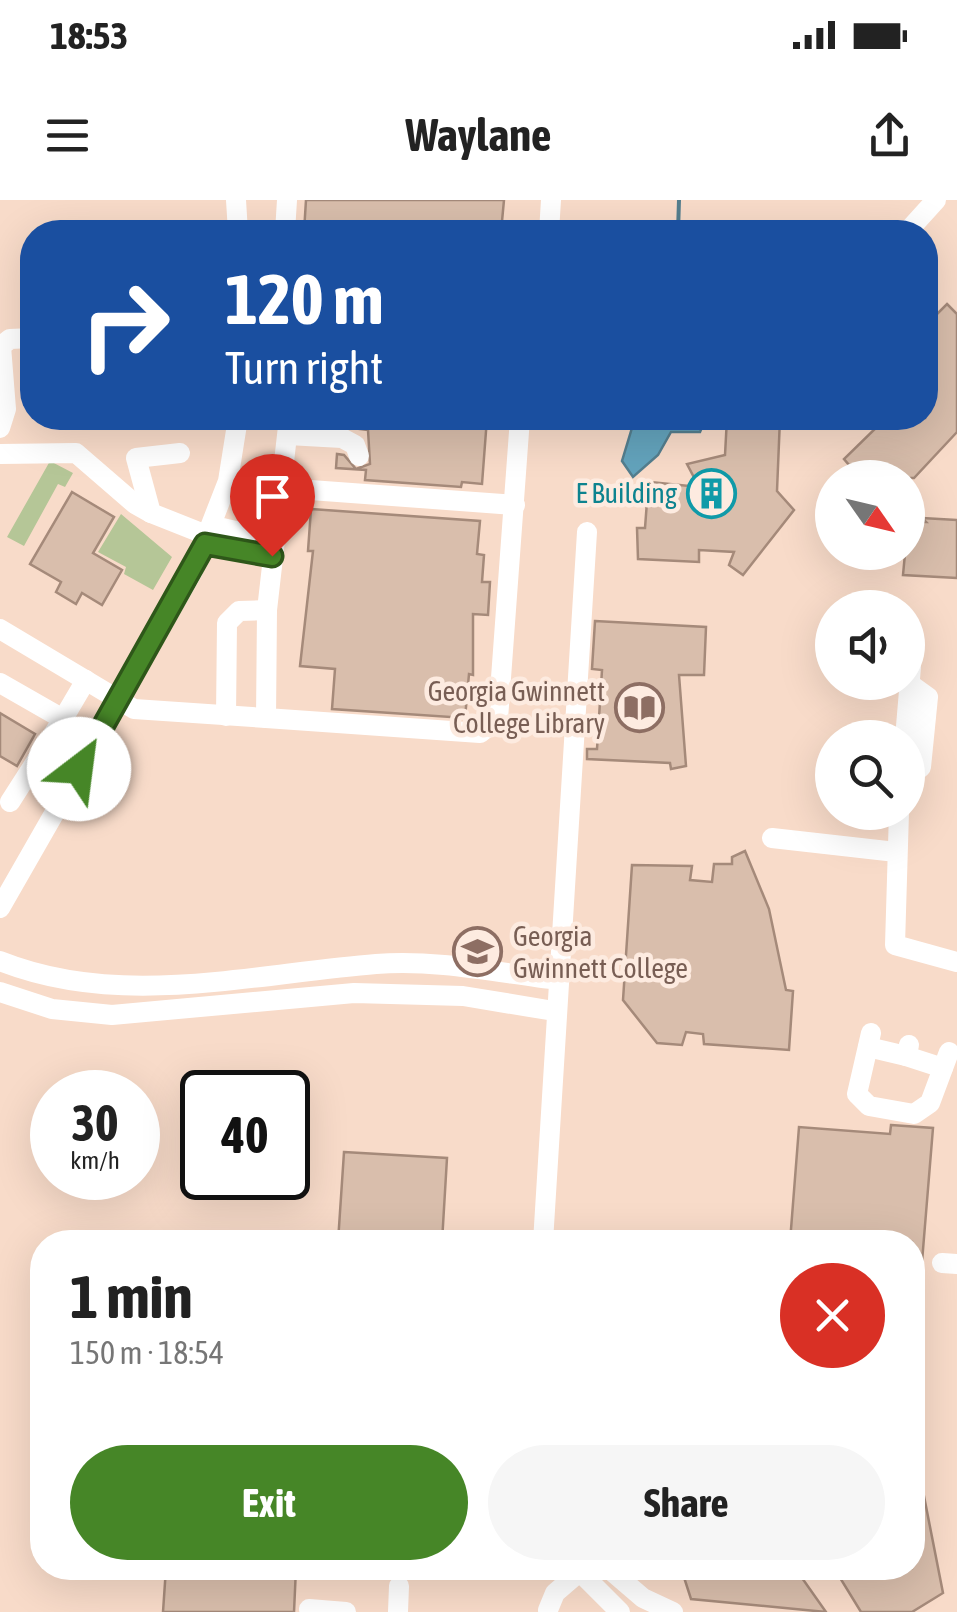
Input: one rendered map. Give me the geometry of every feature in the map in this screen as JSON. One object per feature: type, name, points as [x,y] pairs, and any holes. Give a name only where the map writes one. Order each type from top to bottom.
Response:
[{"type":"street","points":[[918,220],[936,200]]},
{"type":"street","points":[[0,428],[6,409],[1,346],[10,339],[20,339]]},
{"type":"street","points":[[0,908],[209,535],[228,481],[236,430]]},
{"type":"street","points":[[266,718],[267,610],[288,430]]},
{"type":"street","points":[[306,430],[356,445],[356,495]]},
{"type":"street","points":[[0,629],[134,709],[480,733],[498,719],[519,430]]},
{"type":"street","points":[[0,454],[76,452],[134,504],[151,513],[209,535],[273,548]]},
{"type":"street","points":[[151,513],[136,458],[180,453]]},
{"type":"street","points":[[283,488],[515,505]]},
{"type":"street","points":[[544,1230],[554,1010],[587,532]]},
{"type":"street","points":[[226,716],[227,623],[239,611],[267,610]]},
{"type":"street","points":[[907,720],[910,676],[928,696],[925,726]]},
{"type":"street","points":[[3,805],[86,680]]},
{"type":"street","points":[[0,683],[63,719]]},
{"type":"street","points":[[898,830],[895,946],[957,962]]},
{"type":"street","points":[[772,838],[896,852]]},
{"type":"street","points":[[0,960],[65,982],[115,987],[436,964],[558,980]]},
{"type":"street","points":[[0,992],[52,1009],[112,1015],[354,993],[463,996],[554,1010]]},
{"type":"street","points":[[869,1040],[946,1060],[930,1103],[914,1114],[869,1106],[857,1094],[869,1040]]},
{"type":"street","points":[[548,1610],[555,1593],[568,1580]]},
{"type":"street","points":[[589,1580],[620,1612]]},
{"type":"street","points":[[622,1580],[643,1598],[673,1612]]},
{"type":"street","points":[[398,1586],[398,1612]]},
{"type":"street","points":[[310,1609],[346,1612]]},
{"type":"green space","points":[[50,461],[73,473],[65,487],[58,484],[24,546],[7,537]]},
{"type":"green space","points":[[121,514],[172,557],[153,590],[124,574],[126,567],[98,552]]},
{"type":"water","points":[[631,430],[701,430],[671,432],[658,455],[633,477],[622,461]]},
{"type":"building","points":[[306,200],[504,200],[502,220],[305,220]]},
{"type":"building","points":[[947,304],[957,314],[957,432],[925,466],[925,460],[844,459],[874,430],[938,430],[938,313]]},
{"type":"building","points":[[368,430],[486,430],[482,484],[462,482],[461,487],[365,480],[366,470],[336,468],[337,454],[344,455],[356,469],[370,464]]},
{"type":"building","name":"E Building","points":[[726,430],[780,430],[777,491],[794,510],[743,575],[729,565],[734,552],[699,550],[699,562],[638,559],[637,528],[645,528],[651,482],[699,487],[687,464],[725,455]]},
{"type":"building","points":[[72,492],[114,517],[93,553],[122,570],[102,605],[82,593],[76,604],[56,592],[61,582],[30,564]]},
{"type":"building","points":[[311,509],[480,521],[477,554],[484,555],[482,582],[490,582],[488,615],[473,614],[473,675],[469,674],[465,718],[332,709],[335,669],[300,666],[313,551],[308,551]]},
{"type":"building","points":[[925,518],[957,520],[957,578],[903,575],[903,570],[925,570]]},
{"type":"building","name":"Georgia Gwinnett College Library","points":[[595,621],[706,627],[704,675],[679,675],[686,766],[671,769],[670,763],[587,759],[587,749],[597,749],[602,670],[592,669]]},
{"type":"building","points":[[0,713],[35,734],[17,766],[0,756]]},
{"type":"building","points":[[745,851],[769,909],[786,990],[793,991],[789,1050],[704,1044],[703,1034],[686,1032],[682,1045],[657,1043],[623,1000],[632,865],[692,866],[690,880],[712,882],[714,864],[732,864],[732,857]]},
{"type":"building","points":[[891,1125],[933,1128],[925,1230],[791,1230],[799,1127],[890,1134]]},
{"type":"building","points":[[344,1152],[447,1158],[443,1230],[339,1230]]},
{"type":"building","points":[[925,1501],[943,1593],[912,1612],[861,1612],[841,1580],[925,1580]]},
{"type":"building","points":[[165,1580],[295,1580],[294,1612],[163,1612]]},
{"type":"building","points":[[685,1580],[803,1580],[826,1612],[691,1599]]},
{"type":"waterway","points":[[678,220],[679,200]]},
{"type":"place","name":"E Building","points":[[712,493]]},
{"type":"place","name":"Georgia Gwinnett College Library","points":[[640,707]]},
{"type":"place","name":"Georgia Gwinnett College","points":[[478,952]]},
{"type":"route","points":[[79,769],[194,571],[205,544],[272,556]]}]
